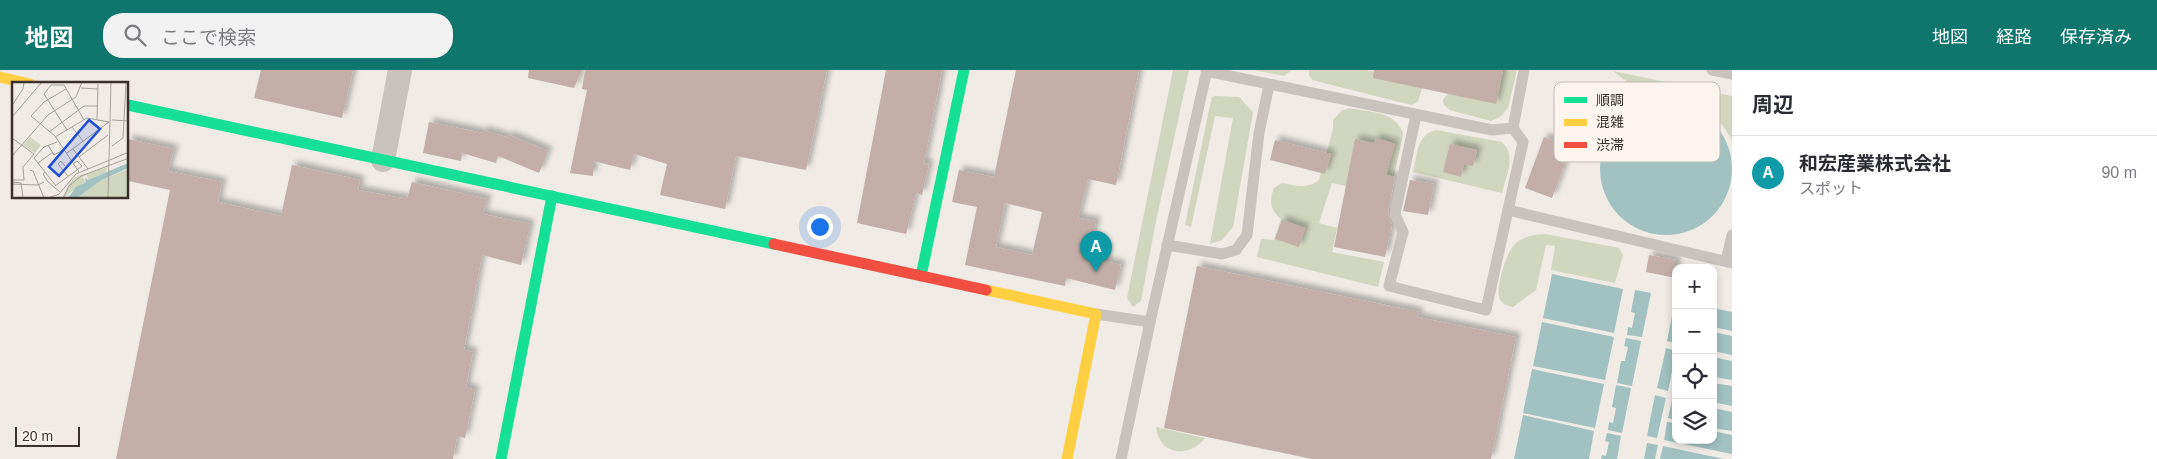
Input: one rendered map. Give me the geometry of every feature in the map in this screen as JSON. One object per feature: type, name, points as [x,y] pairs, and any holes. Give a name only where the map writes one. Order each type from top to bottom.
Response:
[{"type":"street","points":[[383,160],[400,70]]},
{"type":"street","points":[[921,276],[964,70]]},
{"type":"street","points":[[0,77],[21,82]]},
{"type":"street","points":[[129,105],[1096,314],[1067,459]]},
{"type":"street","points":[[501,459],[552,196]]},
{"type":"lane","points":[[1416,115],[1395,214],[1403,232],[1389,286],[1486,310],[1522,142],[1513,128],[1524,70]]},
{"type":"lane","points":[[1712,70],[1732,74]]},
{"type":"lane","points":[[1124,457],[1150,322],[1207,71],[1492,130],[1513,128]]},
{"type":"lane","points":[[1167,245],[1222,254],[1236,250],[1247,236],[1259,133],[1269,85]]},
{"type":"lane","points":[[1508,210],[1729,262],[1732,235]]},
{"type":"lane","points":[[1096,314],[1150,322]]},
{"type":"green space","points":[[1173,70],[1189,70],[1156,221],[1141,301],[1133,307],[1127,298]]},
{"type":"green space","points":[[1254,70],[1292,70],[1284,76]]},
{"type":"green space","points":[[1309,70],[1366,70],[1424,82],[1418,102],[1411,105],[1312,80]]},
{"type":"green space","points":[[1501,70],[1517,70],[1508,108],[1500,117],[1491,121],[1450,110],[1444,105],[1443,100],[1450,91]]},
{"type":"green space","points":[[1613,71],[1665,82],[1627,82]]},
{"type":"green space","points":[[1720,93],[1732,96],[1732,141],[1720,122]]},
{"type":"green space","points":[[1212,97],[1239,97],[1253,112],[1233,227],[1222,240],[1210,244],[1233,118],[1215,116],[1191,227],[1185,225]]},
{"type":"green space","points":[[1349,108],[1389,117],[1400,126],[1403,134],[1390,195],[1332,183],[1319,223],[1337,228],[1332,252],[1384,262],[1378,287],[1257,257],[1261,239],[1274,240],[1281,219],[1272,205],[1271,197],[1274,188],[1282,183],[1306,186],[1319,180],[1333,129],[1333,120],[1341,111]]},
{"type":"green space","points":[[1436,130],[1502,142],[1509,153],[1510,160],[1502,193],[1413,172],[1421,141],[1429,133]]},
{"type":"green space","points":[[1545,234],[1619,248],[1623,255],[1615,283],[1551,270],[1555,246],[1546,245],[1536,290],[1513,307],[1504,304],[1500,300],[1499,295],[1500,280],[1512,248],[1518,241],[1525,238]]},
{"type":"green space","points":[[1156,427],[1205,438],[1191,449],[1176,451],[1163,443],[1158,436]]},
{"type":"water","points":[[1720,132],[1727,144],[1732,169],[1730,182],[1727,194],[1721,205],[1702,224],[1691,230],[1666,235],[1641,230],[1630,224],[1620,215],[1611,205],[1605,194],[1600,169],[1601,162],[1720,162]]},
{"type":"water","points":[[1552,274],[1623,289],[1614,333],[1543,318]]},
{"type":"water","points":[[1635,290],[1651,293],[1642,337],[1627,335],[1628,327],[1632,328],[1635,313],[1631,312]]},
{"type":"water","points":[[1717,309],[1732,312],[1732,331],[1717,328]]},
{"type":"water","points":[[1672,316],[1672,342],[1667,341]]},
{"type":"water","points":[[1542,322],[1614,337],[1605,380],[1533,366]]},
{"type":"water","points":[[1717,333],[1732,336],[1732,355],[1717,352]]},
{"type":"water","points":[[1626,338],[1641,341],[1632,386],[1617,383],[1621,361],[1625,361],[1628,347],[1624,346]]},
{"type":"water","points":[[1666,348],[1672,350],[1672,371],[1668,391],[1657,388]]},
{"type":"water","points":[[1717,358],[1732,361],[1732,380],[1717,378]]},
{"type":"water","points":[[1532,369],[1604,384],[1595,428],[1523,413]]},
{"type":"water","points":[[1717,384],[1732,386],[1732,406],[1717,403]]},
{"type":"water","points":[[1616,385],[1631,388],[1622,433],[1608,430],[1609,422],[1613,423],[1616,408],[1612,407]]},
{"type":"water","points":[[1655,395],[1666,398],[1657,438],[1647,436]]},
{"type":"water","points":[[1672,400],[1672,419],[1668,418]]},
{"type":"water","points":[[1717,409],[1732,412],[1732,431],[1717,429]]},
{"type":"water","points":[[1523,415],[1594,431],[1589,459],[1514,459]]},
{"type":"water","points":[[1667,422],[1672,423],[1672,442],[1664,440]]},
{"type":"water","points":[[1717,432],[1732,435],[1732,454],[1683,444],[1717,444]]},
{"type":"water","points":[[1607,433],[1621,436],[1617,459],[1601,459],[1602,455],[1606,456],[1609,442],[1605,441]]},
{"type":"water","points":[[1647,443],[1658,445],[1655,459],[1644,459]]},
{"type":"water","points":[[1663,446],[1724,459],[1660,459]]},
{"type":"building","points":[[261,70],[353,70],[342,118],[254,98]]},
{"type":"building","points":[[529,70],[582,70],[574,88],[528,78]]},
{"type":"building","points":[[585,70],[827,70],[806,170],[736,156],[725,209],[660,195],[667,164],[634,154],[630,170],[593,161],[593,176],[570,173],[587,90],[582,89]]},
{"type":"building","points":[[886,70],[942,70],[924,163],[929,164],[922,195],[916,193],[906,234],[857,223]]},
{"type":"building","points":[[1016,70],[1139,70],[1116,185],[1088,179],[1078,218],[1096,221],[1088,257],[1121,265],[1115,290],[1066,278],[1065,286],[965,265],[977,207],[952,202],[959,170],[994,177]],"holes":[[[1005,203],[1042,212],[1032,255],[996,247]]]},
{"type":"building","points":[[1374,70],[1503,70],[1496,104],[1373,78]]},
{"type":"building","points":[[429,122],[483,133],[483,130],[509,138],[509,135],[548,151],[539,173],[498,156],[496,163],[462,153],[461,161],[423,153]]},
{"type":"building","points":[[1544,137],[1554,141],[1554,162],[1565,162],[1552,198],[1525,188]]},
{"type":"building","points":[[1376,138],[1395,144],[1386,175],[1395,177],[1388,212],[1392,225],[1385,257],[1334,247],[1355,139],[1374,143]]},
{"type":"building","points":[[129,139],[174,149],[168,171],[222,182],[218,202],[281,216],[292,165],[360,180],[358,190],[407,199],[412,182],[487,199],[483,214],[530,224],[521,265],[482,255],[464,350],[473,352],[466,387],[475,390],[465,438],[457,436],[453,459],[116,459],[170,190],[129,181]]},
{"type":"building","points":[[1275,140],[1331,154],[1325,174],[1270,160]]},
{"type":"building","points":[[1450,144],[1477,150],[1473,166],[1464,164],[1461,177],[1443,172]]},
{"type":"building","points":[[1410,180],[1434,184],[1428,215],[1403,211]]},
{"type":"building","points":[[1282,220],[1305,228],[1299,247],[1275,239]]},
{"type":"building","points":[[1649,255],[1676,260],[1676,264],[1672,264],[1672,277],[1646,272]]},
{"type":"building","points":[[1197,266],[1419,312],[1417,317],[1516,337],[1491,459],[1312,459],[1164,428]]},
{"type":"traffic: fast","points":[[921,276],[964,70]]},
{"type":"traffic: fast","points":[[129,105],[774,244]]},
{"type":"traffic: fast","points":[[501,459],[552,196]]},
{"type":"traffic: slow","points":[[0,77],[21,82]]},
{"type":"traffic: slow","points":[[986,290],[1096,314],[1067,459]]},
{"type":"traffic: jam","points":[[774,244],[986,290]]},
{"type":"place","name":"和宏産業株式会社","points":[[1096,272]]}]
